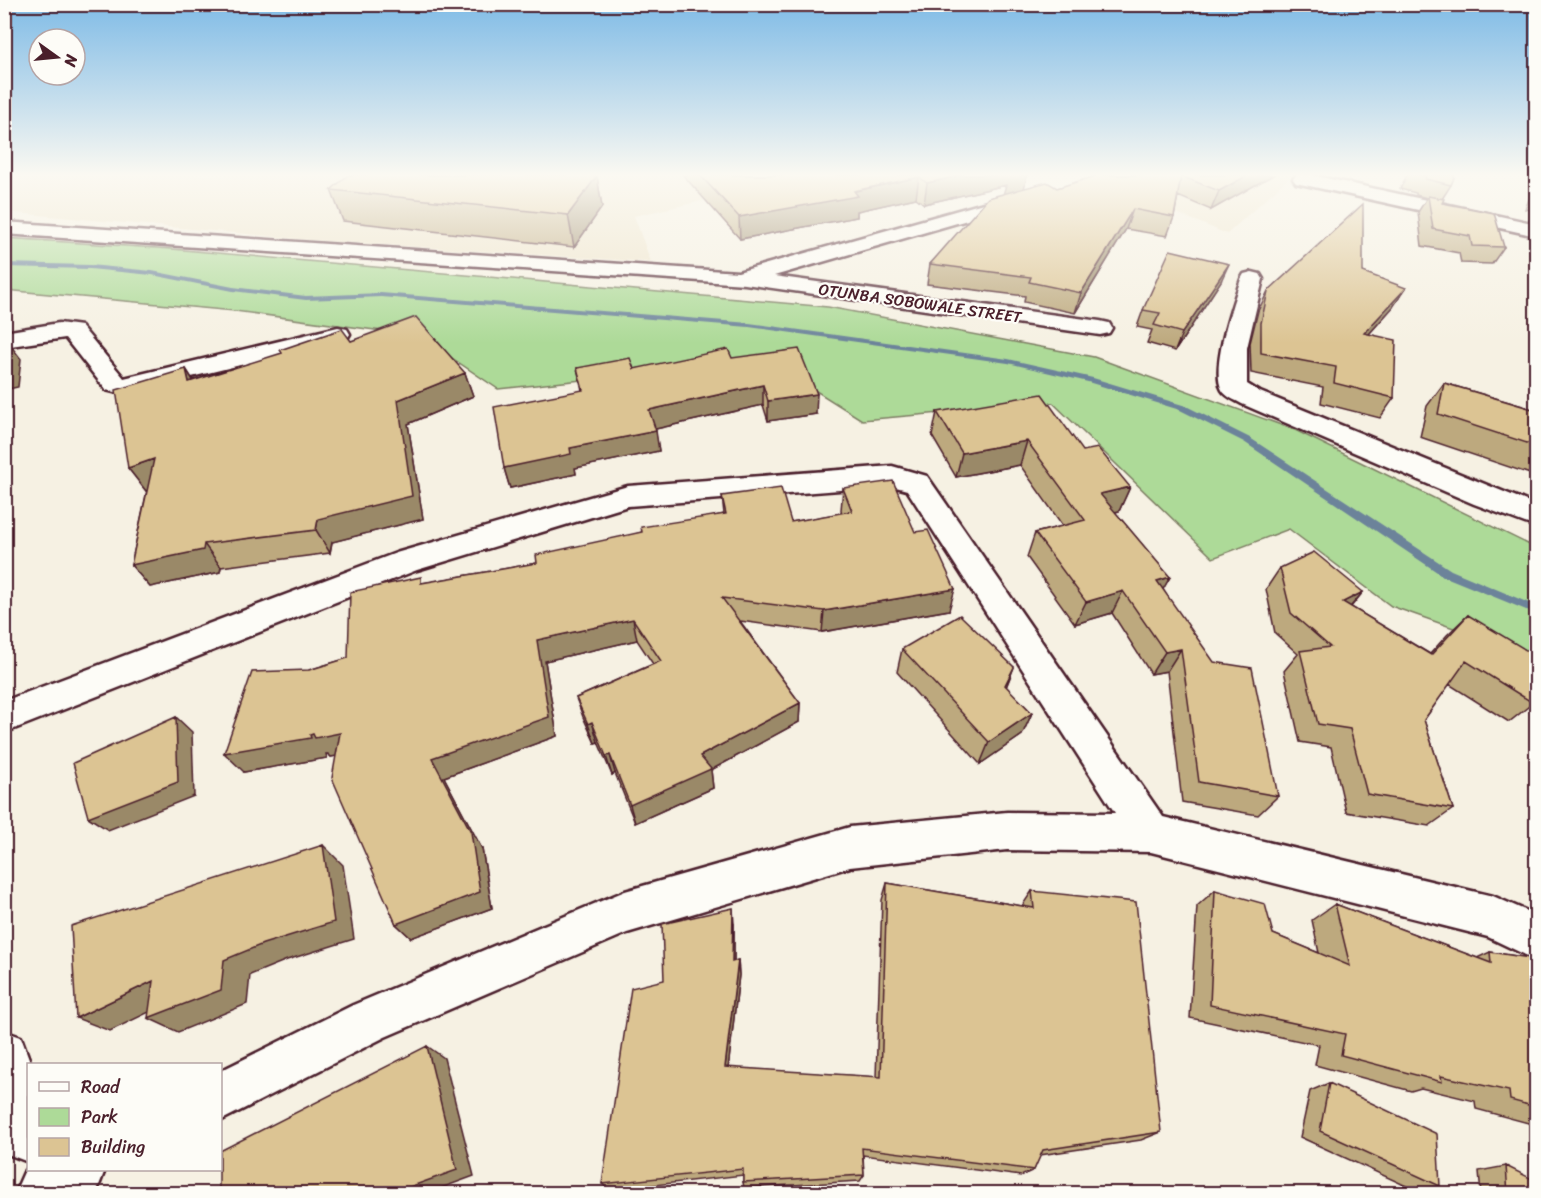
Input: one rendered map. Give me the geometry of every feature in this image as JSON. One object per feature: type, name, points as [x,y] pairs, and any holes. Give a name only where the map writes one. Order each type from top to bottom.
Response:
[{"type":"street","name":"OTUNBA SOBOWALE STREET","points":[[40,231],[739,279],[1100,328]]},
{"type":"street","name":"OTUNBA SOBOWALE STREET","points":[[739,279],[908,231]]},
{"type":"street","points":[[1252,279],[1242,314],[1233,363],[1234,388],[1251,398],[1485,497],[1536,516]]},
{"type":"street","points":[[4,340],[59,330],[72,331],[115,384],[122,386],[338,334]]},
{"type":"street","points":[[4,717],[407,561],[628,496],[892,476],[917,483],[1151,833]]},
{"type":"street","points":[[222,1096],[369,1021],[625,912],[850,847],[1007,831],[1151,833],[1493,917],[1536,938]]},
{"type":"street","points":[[4,1054],[27,1134]]},
{"type":"shaded area","points":[[212,231],[640,231],[651,262],[311,240]]},
{"type":"green space","points":[[4,238],[172,249],[828,307],[1094,357],[1295,430],[1536,548],[1536,657],[1391,606],[1289,529],[1213,558],[1053,403],[862,420],[767,360],[498,389],[419,336],[235,311],[5,290]]},
{"type":"building","points":[[959,231],[1119,231],[1081,293],[1029,282],[1031,277],[930,264]]},
{"type":"building","points":[[1334,231],[1363,231],[1363,272],[1406,288],[1364,333],[1396,340],[1394,398],[1334,383],[1336,367],[1261,353],[1261,323],[1268,291]]},
{"type":"building","points":[[1443,231],[1499,231],[1504,247],[1472,246],[1470,236]]},
{"type":"building","points":[[1170,250],[1229,264],[1182,333],[1154,325],[1160,313],[1143,310]]},
{"type":"building","points":[[416,317],[465,373],[398,400],[412,496],[318,519],[316,530],[204,544],[203,550],[131,565],[154,459],[128,468],[116,390],[186,369],[189,382],[282,353],[280,350],[342,329],[351,341]]},
{"type":"building","points":[[728,349],[732,358],[799,349],[817,394],[768,401],[763,385],[649,410],[656,431],[570,448],[571,454],[504,468],[494,407],[583,390],[577,368],[630,358],[634,369]]},
{"type":"building","points":[[1444,383],[1536,410],[1536,446],[1438,414]]},
{"type":"building","points":[[1042,394],[1083,451],[1098,448],[1130,487],[1100,494],[1170,577],[1157,581],[1214,662],[1252,668],[1278,796],[1199,782],[1181,649],[1165,652],[1123,591],[1086,602],[1035,533],[1085,520],[1027,441],[962,453],[937,412]]},
{"type":"building","points":[[893,481],[915,532],[928,530],[955,589],[824,611],[722,598],[800,703],[700,756],[711,769],[630,805],[610,755],[606,756],[592,722],[588,724],[576,698],[661,661],[633,619],[537,640],[549,717],[432,758],[471,832],[480,892],[396,924],[332,778],[340,733],[315,738],[313,734],[310,735],[311,738],[224,753],[252,672],[309,670],[348,658],[350,592],[421,577],[421,583],[537,563],[536,555],[642,532],[641,527],[726,514],[722,496],[781,488],[791,522],[852,511],[843,488]]},
{"type":"building","points":[[1314,552],[1363,592],[1343,602],[1431,655],[1468,615],[1536,656],[1536,698],[1533,703],[1466,661],[1424,720],[1453,809],[1367,794],[1350,729],[1318,724],[1300,651],[1330,647],[1291,613],[1280,568]]},
{"type":"building","points":[[960,615],[1014,667],[1005,685],[1032,713],[989,742],[902,649]]},
{"type":"building","points":[[176,717],[178,782],[88,817],[73,763]]},
{"type":"building","points":[[323,845],[334,922],[263,944],[224,960],[221,990],[148,1018],[153,981],[76,1018],[71,926]]},
{"type":"building","points":[[887,883],[1034,908],[1032,891],[1136,902],[1161,1132],[1043,1150],[1034,1170],[862,1148],[864,1175],[743,1182],[743,1169],[602,1184],[631,988],[664,980],[662,924],[733,908],[732,962],[738,960],[725,1067],[881,1077]]},
{"type":"building","points":[[1215,890],[1265,904],[1273,934],[1350,966],[1335,904],[1491,963],[1490,952],[1536,959],[1536,1107],[1510,1100],[1509,1091],[1441,1076],[1442,1082],[1341,1055],[1345,1034],[1210,1005]]},
{"type":"building","points":[[427,1046],[457,1170],[390,1194],[219,1194],[222,1150]]},
{"type":"building","points":[[1329,1083],[1437,1134],[1440,1186],[1320,1131]]},
{"type":"building","points":[[1506,1166],[1536,1181],[1536,1194],[1508,1194]]},
{"type":"waterway","points":[[4,265],[90,267],[152,273],[233,289],[306,298],[381,295],[749,325],[1008,361],[1090,380],[1183,408],[1247,440],[1447,573],[1536,610]]}]
